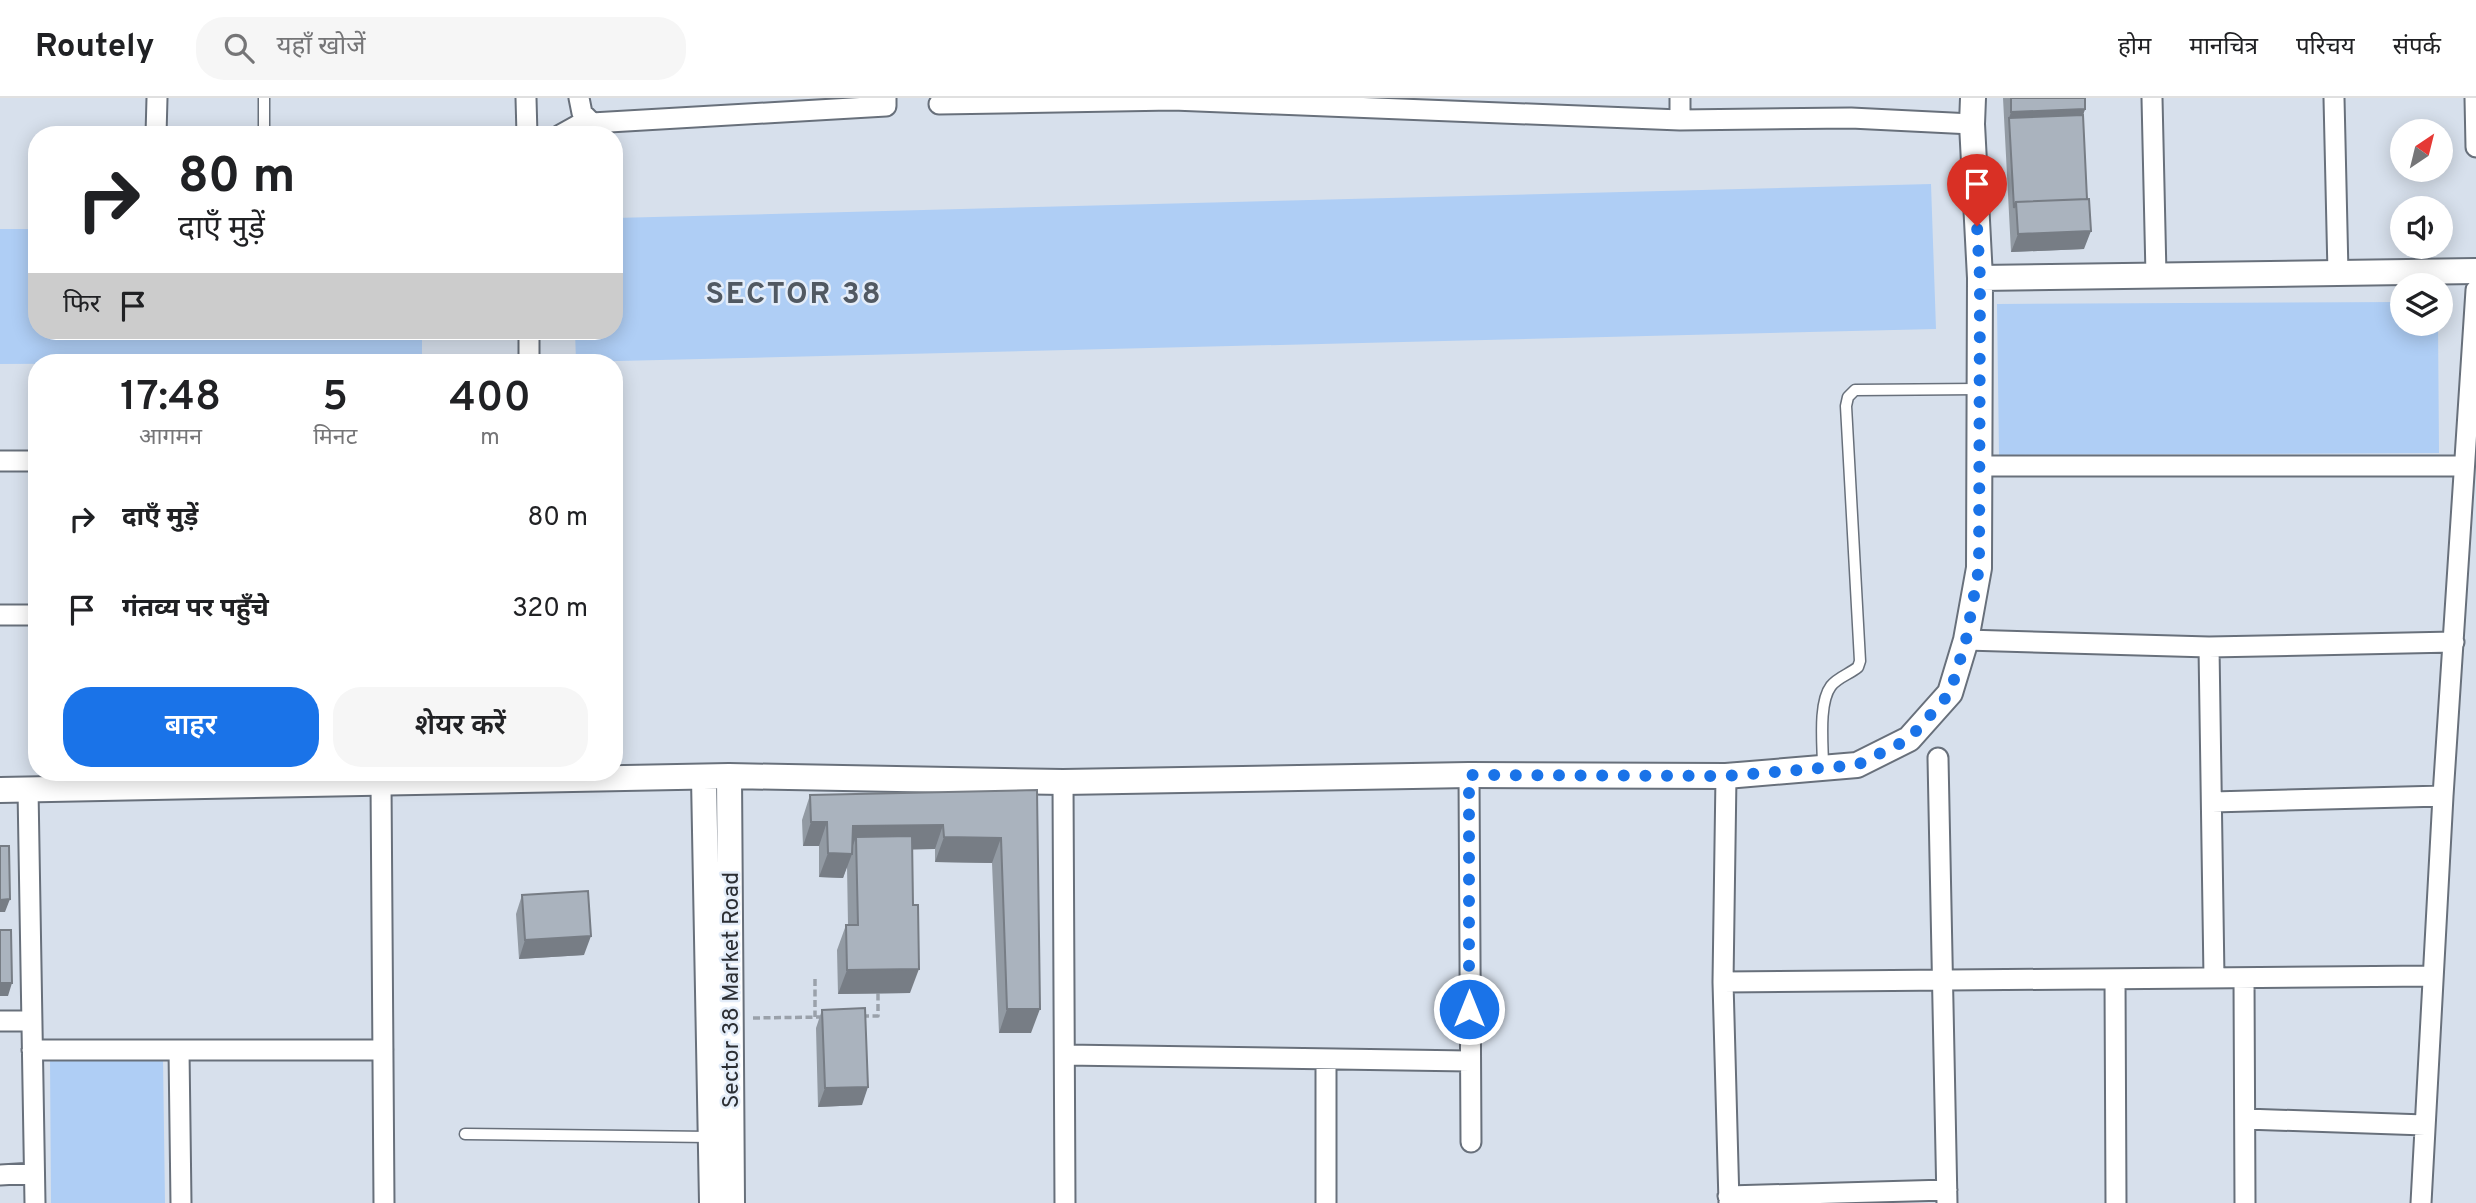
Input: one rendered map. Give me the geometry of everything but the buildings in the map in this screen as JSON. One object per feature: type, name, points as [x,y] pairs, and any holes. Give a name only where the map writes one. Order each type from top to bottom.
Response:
[{"type":"street","points":[[156,126],[157,98]]},
{"type":"street","points":[[526,98],[527,126]]},
{"type":"street","points":[[579,98],[582,113],[592,123],[887,106],[886,98]]},
{"type":"street","points":[[1680,98],[1680,120]]},
{"type":"street","points":[[1851,98],[1851,118]]},
{"type":"street","points":[[623,777],[1063,782],[1469,775],[1726,776],[1857,765],[1909,739],[1950,693],[1966,640],[1979,568],[1980,278],[1973,98]]},
{"type":"street","points":[[2152,98],[2156,275]]},
{"type":"street","points":[[2334,98],[2337,273]]},
{"type":"street","points":[[2475,98],[2476,147]]},
{"type":"street","points":[[939,104],[1173,99],[1680,120],[1851,118],[1972,124]]},
{"type":"street","points":[[576,126],[587,120]]},
{"type":"street","points":[[1980,278],[2476,271]]},
{"type":"street","points":[[2421,1203],[2432,976],[2476,290]]},
{"type":"street","points":[[0,461],[28,461]]},
{"type":"street","points":[[1979,466],[2463,466]]},
{"type":"street","points":[[0,615],[28,615]]},
{"type":"street","points":[[1966,640],[2209,647],[2454,642]]},
{"type":"street","points":[[2209,647],[2214,978]]},
{"type":"street","points":[[1726,776],[1723,982],[1728,1200],[1947,1196],[1938,758]]},
{"type":"street","points":[[1469,775],[1471,1142]]},
{"type":"street","name":"Sector 38 Market Road","points":[[729,776],[732,1203]]},
{"type":"street","name":"Sector 38 Market Road","points":[[704,778],[712,1203]]},
{"type":"street","points":[[0,790],[140,781]]},
{"type":"street","points":[[367,781],[383,1051],[384,1203]]},
{"type":"street","points":[[1063,782],[1065,1203]]},
{"type":"street","points":[[28,789],[35,1203]]},
{"type":"street","points":[[2212,802],[2443,796]]},
{"type":"street","points":[[1723,982],[2432,976]]},
{"type":"street","points":[[2244,978],[2245,1203]]},
{"type":"street","points":[[2115,979],[2116,1203]]},
{"type":"street","points":[[0,1021],[32,1021]]},
{"type":"street","points":[[32,1050],[383,1051]]},
{"type":"street","points":[[179,1050],[181,1203]]},
{"type":"street","points":[[1065,1055],[1469,1061]]},
{"type":"street","points":[[1325,1059],[1326,1203]]},
{"type":"street","points":[[2245,1119],[2425,1125]]},
{"type":"street","points":[[0,1175],[34,1173]]},
{"type":"lane","points":[[264,98],[264,126]]},
{"type":"lane","points":[[1823,768],[1823,714],[1827,694],[1838,680],[1858,667],[1860,661],[1846,406],[1848,397],[1855,390],[1980,389]]},
{"type":"lane","points":[[464,1134],[711,1137]]},
{"type":"path","points":[[815,979],[815,1017]]},
{"type":"path","points":[[856,1016],[878,1016],[878,982]]},
{"type":"path","points":[[730,1018],[829,1016]]},
{"type":"shaded area","points":[[1931,184],[1936,329],[623,361],[623,354],[576,354],[575,340],[623,340],[623,218]]},
{"type":"shaded area","points":[[0,229],[28,229],[28,340],[422,340],[422,354],[28,354],[28,364],[0,364]]},
{"type":"shaded area","points":[[2390,302],[2390,336],[2438,336],[2439,453],[1999,455],[1997,304]]},
{"type":"shaded area","points":[[163,1058],[165,1203],[51,1203],[50,1059]]},
{"type":"district","name":"SECTOR 38","points":[[794,293]]},
{"type":"route","points":[[1469,1009],[1469,775],[1726,776],[1857,765],[1909,739],[1950,693],[1966,640],[1979,568],[1980,278],[1977,226]]}]
